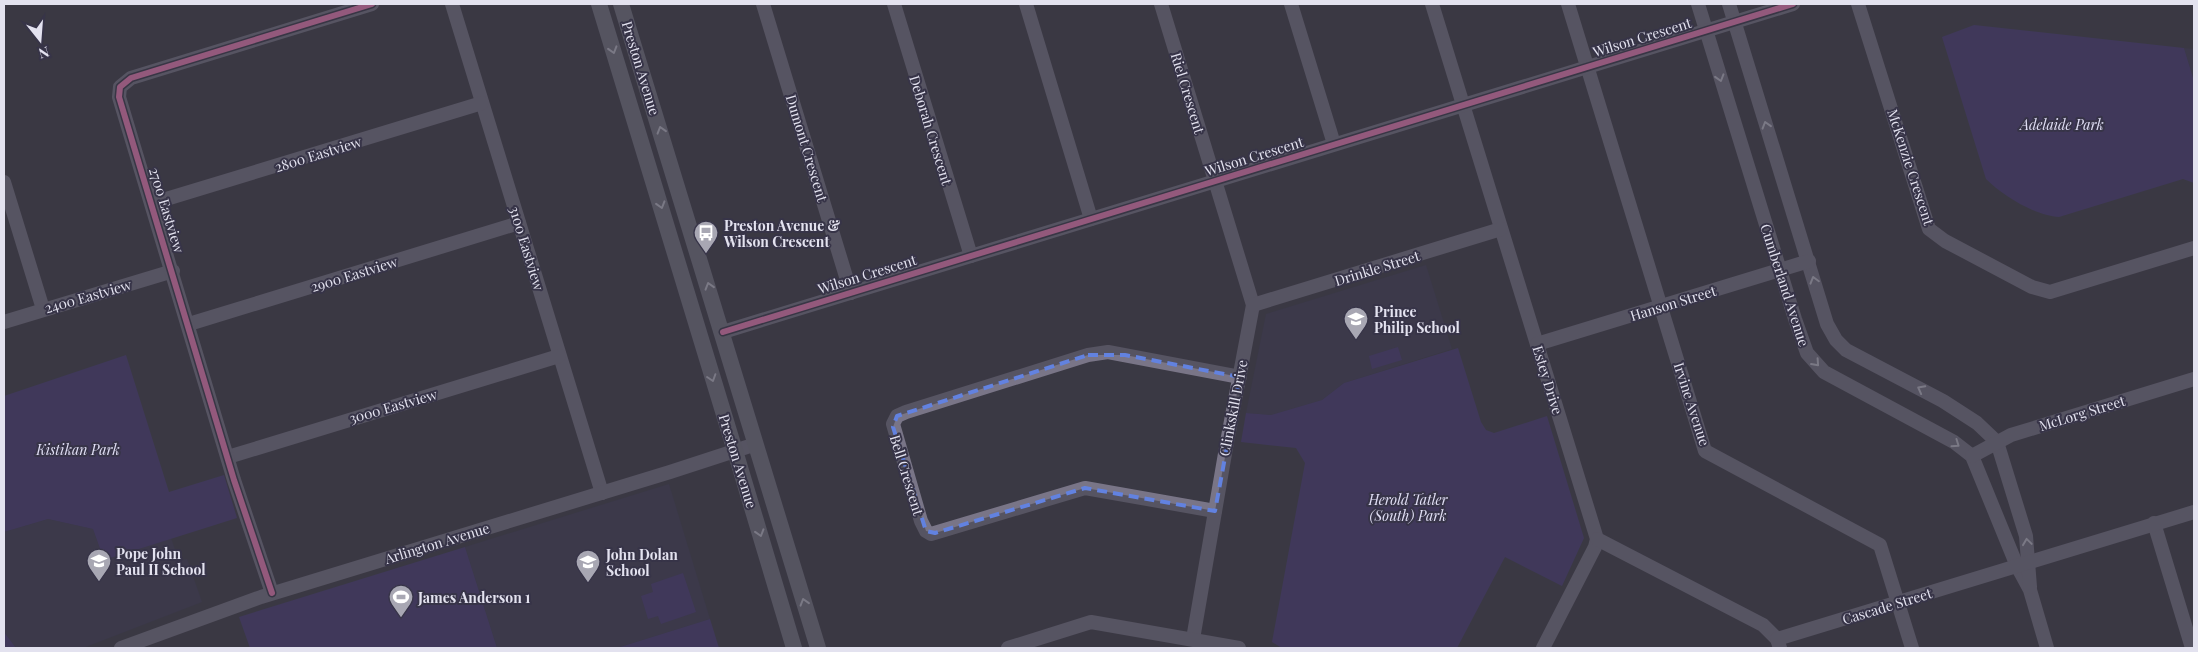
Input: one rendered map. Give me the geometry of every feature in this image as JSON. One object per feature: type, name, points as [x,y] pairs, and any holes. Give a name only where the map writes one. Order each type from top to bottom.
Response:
[{"type":"main road","name":"Preston Avenue","points":[[599,4],[794,648]]},
{"type":"main road","name":"Preston Avenue","points":[[621,4],[723,332],[818,648]]},
{"type":"main road","name":"Preston Avenue","points":[[682,273],[694,285],[714,330],[716,332],[723,332]]},
{"type":"main road","points":[[705,356],[723,332]]},
{"type":"street","name":"2700 Eastview","points":[[272,593],[228,457],[153,203],[119,97],[120,87],[131,78],[372,4]]},
{"type":"street","name":"3100 Eastview","points":[[452,4],[602,493]]},
{"type":"street","name":"Dumont Crescent","points":[[763,4],[851,293]]},
{"type":"street","name":"Deborah Crescent","points":[[894,4],[971,256]]},
{"type":"street","points":[[1026,4],[1091,219]]},
{"type":"street","name":"Riel Crescent","points":[[1161,4],[1215,182]]},
{"type":"street","points":[[1291,4],[1334,144]]},
{"type":"street","name":"Estey Drive","points":[[1432,4],[1597,538]]},
{"type":"street","name":"Irvine Avenue","points":[[1568,4],[1705,451],[1880,546],[1912,648]]},
{"type":"street","name":"Cumberland Avenue","points":[[1698,4],[1779,271],[1807,353],[1824,372],[1954,442],[1972,456],[2023,564],[2047,648]]},
{"type":"street","name":"Cumberland Avenue","points":[[1729,4],[1827,324],[1836,340],[1846,350],[1943,401],[1977,423],[1997,442],[2026,536],[2023,564]]},
{"type":"street","name":"Wilson Crescent","points":[[723,332],[1793,4]]},
{"type":"street","name":"McKenzie Crescent","points":[[1858,4],[1929,229],[1945,242],[2032,287],[2050,292],[2194,248]]},
{"type":"street","name":"2800 Eastview","points":[[153,203],[482,103]]},
{"type":"street","points":[[4,182],[43,310]]},
{"type":"street","name":"Clinkskill Drive","points":[[1193,639],[1253,305],[1215,182]]},
{"type":"street","name":"2900 Eastview","points":[[189,324],[519,223]]},
{"type":"street","name":"Drinkle Street","points":[[1253,305],[1501,229]]},
{"type":"street","name":"Hanson Street","points":[[1537,344],[1809,261]]},
{"type":"street","name":"2400 Eastview","points":[[4,322],[173,271]]},
{"type":"street","name":"Bell Crescent","points":[[1215,511],[1085,488],[931,534],[926,531],[921,521],[893,424],[900,413],[1088,355],[1108,352],[1240,376]]},
{"type":"street","name":"3000 Eastview","points":[[228,457],[559,356]]},
{"type":"street","name":"McLorg Street","points":[[1972,456],[2011,435],[2194,379]]},
{"type":"street","name":"Arlington Avenue","points":[[120,648],[272,593],[602,493],[756,444]]},
{"type":"street","name":"Cascade Street","points":[[1597,538],[1763,625],[1778,643],[1898,603],[2194,512]]},
{"type":"street","points":[[2154,523],[2192,648]]},
{"type":"street","points":[[1543,648],[1595,547],[1597,538]]},
{"type":"street","points":[[1008,648],[1091,622],[1239,648]]},
{"type":"highlighted area","points":[[1088,355],[1125,355],[1240,377],[1215,511],[1085,488],[935,533],[926,531],[893,427],[897,416]]},
{"type":"shaded area","points":[[2184,48],[2194,49],[2194,81]]},
{"type":"shaded area","name":"Prince Philip School","points":[[1426,265],[1452,349],[1344,383],[1322,400],[1271,415],[1246,413],[1266,314]]},
{"type":"shaded area","name":"John Dolan School","points":[[669,484],[710,619],[617,648],[497,648],[465,547]]},
{"type":"shaded area","name":"Pope John Paul II School","points":[[48,519],[93,529],[104,560],[171,538],[179,561],[187,559],[202,602],[83,648],[16,648],[4,632],[4,532]]},
{"type":"green space","name":"Adelaide Park","points":[[1974,25],[2184,48],[2194,81],[2194,183],[2183,179],[2059,217],[2030,209],[2001,192],[1986,179],[1942,37]]},
{"type":"green space","points":[[1398,347],[1402,360],[1372,369],[1369,356]]},
{"type":"green space","name":"Herold Tatler (South) Park","points":[[1458,348],[1481,422],[1486,430],[1494,433],[1547,416],[1584,538],[1562,586],[1505,557],[1457,648],[1282,648],[1272,642],[1305,463],[1296,448],[1241,442],[1246,413],[1271,415],[1322,400],[1344,383]]},
{"type":"green space","name":"Kistikan Park","points":[[126,355],[169,492],[224,475],[237,518],[104,560],[93,529],[48,519],[4,532],[4,396]]},
{"type":"green space","points":[[465,547],[497,648],[250,648],[239,617]]},
{"type":"green space","points":[[683,573],[696,612],[661,624],[658,616],[648,619],[641,596],[653,592],[651,584]]},
{"type":"green space","points":[[710,619],[719,648],[617,648]]},
{"type":"green space","points":[[4,632],[16,648],[4,648]]},
{"type":"cycle path","points":[[272,593],[234,480],[119,97],[120,87],[131,78],[372,4]]},
{"type":"cycle path","points":[[723,332],[1793,4]]},
{"type":"place","name":"Preston Avenue & Wilson Crescent","points":[[706,254]]},
{"type":"place","name":"Prince Philip School","points":[[1356,340]]},
{"type":"place","name":"Pope John Paul II School","points":[[99,582]]},
{"type":"place","name":"John Dolan School","points":[[588,583]]},
{"type":"place","name":"James Anderson 1","points":[[401,618]]}]
